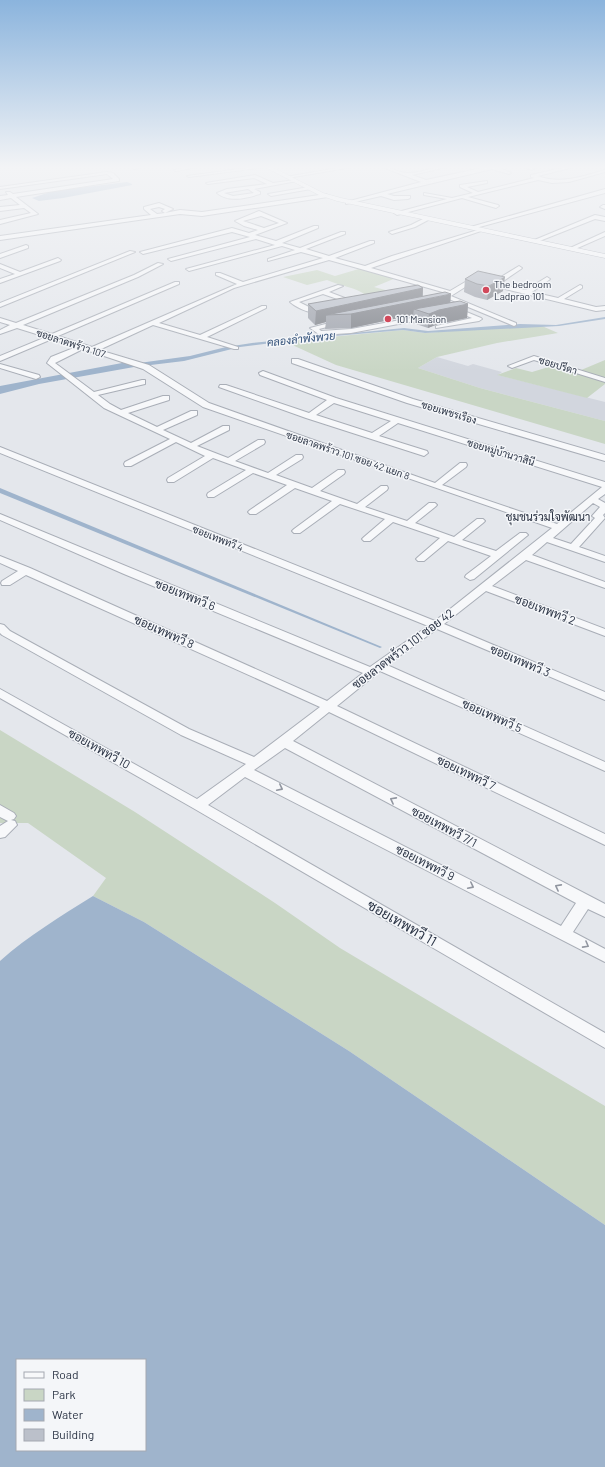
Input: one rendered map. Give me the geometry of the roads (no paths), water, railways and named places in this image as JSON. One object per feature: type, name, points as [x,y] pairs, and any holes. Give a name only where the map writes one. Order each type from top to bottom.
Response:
[{"type":"street","points":[[0,238],[25,234]]},
{"type":"street","points":[[143,252],[213,234]]},
{"type":"street","points":[[188,269],[278,244],[299,234]]},
{"type":"street","points":[[270,260],[339,234]]},
{"type":"street","points":[[365,268],[394,256],[466,234]]},
{"type":"street","points":[[502,234],[605,256]]},
{"type":"street","points":[[535,241],[551,234]]},
{"type":"street","points":[[571,249],[604,234]]},
{"type":"street","points":[[249,235],[419,284],[514,324]]},
{"type":"street","points":[[441,235],[451,239]]},
{"type":"street","points":[[171,259],[256,237]]},
{"type":"street","points":[[92,350],[153,322],[243,284],[329,258],[372,242]]},
{"type":"street","points":[[1,255],[26,247]]},
{"type":"street","points":[[0,305],[132,252]]},
{"type":"street","points":[[0,281],[58,260]]},
{"type":"street","points":[[0,332],[136,276],[160,264]]},
{"type":"street","points":[[0,266],[20,274]]},
{"type":"street","points":[[494,284],[519,268]]},
{"type":"street","points":[[218,274],[243,284]]},
{"type":"street","points":[[527,292],[547,279]]},
{"type":"street","points":[[446,296],[472,280],[479,280],[596,309],[605,308]]},
{"type":"street","points":[[0,359],[177,283]]},
{"type":"street","points":[[408,287],[419,284]]},
{"type":"street","points":[[340,286],[293,302],[312,311],[317,311],[358,299]]},
{"type":"street","points":[[560,300],[580,287]]},
{"type":"street","points":[[323,292],[348,301]]},
{"type":"street","points":[[438,327],[479,319],[448,306]]},
{"type":"street","points":[[202,338],[264,307]]},
{"type":"street","points":[[445,314],[460,311]]},
{"type":"street","points":[[345,321],[313,328],[322,333],[351,331],[437,316]]},
{"type":"street","name":"ซอยลาดพร้าว 107","points":[[0,320],[126,362],[143,366]]},
{"type":"street","points":[[153,322],[236,348]]},
{"type":"street","points":[[81,347],[53,360],[51,363],[89,394],[120,413],[212,455],[313,492],[498,555]]},
{"type":"street","name":"ซอยปรีดา","points":[[512,366],[534,358],[605,380]]},
{"type":"street","name":"ซอยเพชรเรือง","points":[[296,362],[342,379],[605,458]]},
{"type":"street","points":[[0,366],[36,377]]},
{"type":"street","name":"ซอยลาดพร้าว 101 ซอย 42 แยก 8","points":[[143,366],[206,405],[560,528]]},
{"type":"street","name":"ซอยหมู่บ้านวาสินี","points":[[263,372],[286,383],[333,400],[605,485]]},
{"type":"street","points":[[89,394],[142,382]]},
{"type":"street","points":[[223,387],[424,453]]},
{"type":"street","points":[[120,413],[166,398]]},
{"type":"street","points":[[309,416],[333,400]]},
{"type":"street","points":[[156,430],[194,413]]},
{"type":"street","points":[[373,436],[397,420]]},
{"type":"street","points":[[191,446],[226,428]]},
{"type":"street","points":[[128,464],[176,439]]},
{"type":"street","points":[[229,461],[261,442]]},
{"type":"street","name":"ซอยเทพทวี 4","points":[[0,450],[436,625]]},
{"type":"street","points":[[171,480],[212,455]]},
{"type":"street","points":[[269,476],[300,457]]},
{"type":"street","points":[[436,486],[463,465]]},
{"type":"street","points":[[211,495],[252,470]]},
{"type":"street","points":[[313,492],[341,472]]},
{"type":"street","points":[[253,512],[293,485]]},
{"type":"street","points":[[359,507],[384,488]]},
{"type":"street","name":"ซอยลาดพร้าว 101 ซอย 42","points":[[198,805],[284,742],[375,669],[436,625],[526,556],[605,489]]},
{"type":"street","points":[[297,531],[339,500]]},
{"type":"street","points":[[572,548],[601,517],[589,512],[594,506],[590,502]]},
{"type":"street","points":[[408,524],[432,505]]},
{"type":"street","name":"ซอยเทพทวี 6","points":[[0,516],[136,575],[375,669]]},
{"type":"street","points":[[367,539],[393,518]]},
{"type":"street","points":[[421,559],[480,521]]},
{"type":"street","points":[[470,577],[523,535]]},
{"type":"street","points":[[547,539],[605,559]]},
{"type":"street","points":[[526,556],[605,585]]},
{"type":"street","name":"ซอยเทพทวี 8","points":[[0,559],[327,706]]},
{"type":"street","points":[[6,583],[27,570]]},
{"type":"street","name":"ซอยเทพทวี 2","points":[[485,587],[605,633]]},
{"type":"street","name":"ซอยเทพทวี 3","points":[[436,625],[605,696]]},
{"type":"street","name":"ซอยเทพทวี 9","points":[[0,627],[13,637],[185,732],[605,956]]},
{"type":"street","name":"ซอยเทพทวี 5","points":[[375,669],[605,767]]},
{"type":"street","name":"ซอยเทพทวี 10","points":[[0,693],[198,805]]},
{"type":"street","name":"ซอยเทพทวี 7","points":[[327,706],[605,840]]},
{"type":"street","name":"ซอยเทพทวี 7/1","points":[[284,742],[605,911]]},
{"type":"street","name":"ซอยเทพทวี 11","points":[[198,805],[605,1041]]},
{"type":"street","points":[[564,934],[585,901]]},
{"type":"water","name":"คลองลำพังพวย","points":[[605,317],[605,319],[559,326],[425,333],[403,330],[312,338],[240,347],[184,361],[134,367],[39,384],[0,394],[0,386],[122,363],[139,363],[190,356],[226,347],[252,343],[404,328],[428,331],[520,324],[556,325]]},
{"type":"water","points":[[0,488],[382,647],[380,648],[0,493]]},
{"type":"water","points":[[93,896],[144,922],[349,1051],[605,1225],[605,1467],[0,1467],[0,961],[33,935]]},
{"type":"place","name":"The bedroom Ladprao 101","points":[[486,290]]},
{"type":"place","name":"101 Mansion","points":[[388,319]]},
{"type":"district","name":"ชุมชนร่วมใจพัฒนา","points":[[548,517]]}]
